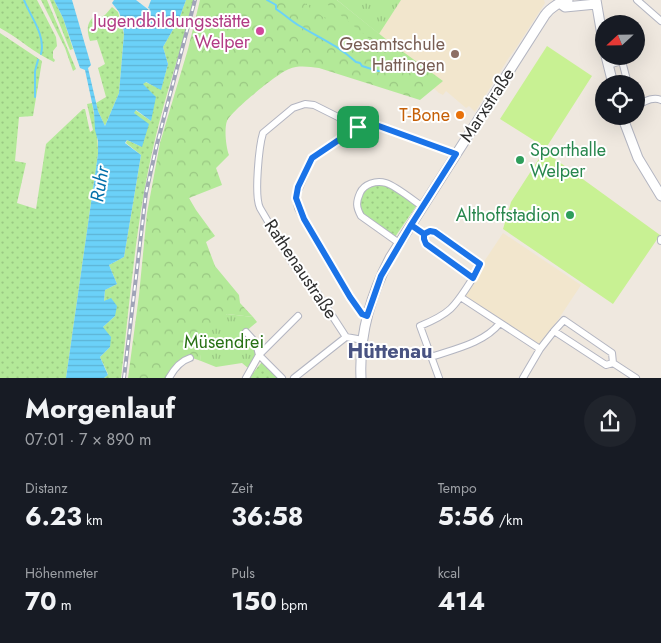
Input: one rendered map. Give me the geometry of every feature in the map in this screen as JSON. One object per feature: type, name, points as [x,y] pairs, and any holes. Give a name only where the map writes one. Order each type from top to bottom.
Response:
[{"type":"street","points":[[637,0],[661,21]]},
{"type":"street","name":"Marxstraße","points":[[361,378],[363,340],[367,316],[378,283],[399,243],[545,15],[561,1],[565,7],[596,2]]},
{"type":"street","points":[[596,2],[598,15]]},
{"type":"street","points":[[645,102],[656,98],[661,100]]},
{"type":"street","name":"Rathenaustraße","points":[[346,337],[318,294],[293,264],[260,208],[257,200],[258,180],[263,133],[296,106],[314,105],[358,127]]},
{"type":"street","points":[[367,316],[362,314],[350,297],[304,219],[296,198],[298,187],[312,158],[358,127],[376,125],[456,154]]},
{"type":"street","points":[[625,125],[638,158],[661,196]]},
{"type":"street","points":[[399,243],[361,216],[357,209],[356,200],[362,188],[370,183],[386,183],[423,207]]},
{"type":"street","points":[[411,225],[424,234]]},
{"type":"street","points":[[424,234],[430,231],[435,232],[480,264],[462,298],[444,316],[420,326],[439,378]]},
{"type":"street","points":[[424,234],[426,244],[473,278]]},
{"type":"street","points":[[462,298],[540,349]]},
{"type":"street","points":[[246,378],[259,355],[298,316]]},
{"type":"street","points":[[523,378],[540,349],[564,320],[612,353],[613,363]]},
{"type":"street","points":[[432,357],[484,337],[494,331],[500,323]]},
{"type":"street","points":[[554,331],[606,365],[613,363],[636,378]]},
{"type":"street","points":[[246,332],[256,343],[259,355],[282,378]]},
{"type":"street","points":[[294,378],[346,337],[363,340]]},
{"type":"street","points":[[169,378],[176,367],[190,358]]},
{"type":"shaded area","name":"Gesamtschule Hattingen","points":[[401,0],[544,0],[545,3],[475,112],[469,106],[466,108],[446,91],[443,95],[439,93],[377,36]]},
{"type":"shaded area","points":[[503,233],[581,285],[540,347],[462,295]]},
{"type":"green space","points":[[0,0],[37,0],[56,37],[57,46],[53,51],[54,62],[0,28]]},
{"type":"green space","points":[[41,0],[47,0],[76,69],[73,71],[65,48]]},
{"type":"green space","points":[[50,0],[54,0],[63,18],[73,49],[70,50]]},
{"type":"green space","points":[[186,0],[194,0],[158,126],[143,202],[134,260],[121,378],[104,378],[108,374],[100,357],[110,347],[103,327],[115,316],[104,302],[105,290],[117,284],[109,265],[124,257],[141,155],[126,143],[127,140],[142,147],[134,113],[135,110],[151,121],[143,84],[145,82],[161,89],[168,64],[163,47],[179,19]]},
{"type":"green space","points":[[200,0],[337,0],[443,81],[420,100],[319,68],[296,67],[275,77],[237,109],[230,116],[226,124],[229,155],[216,168],[222,185],[189,198],[215,236],[206,242],[215,266],[239,295],[240,303],[253,317],[227,314],[199,341],[201,361],[187,356],[169,371],[167,378],[128,378],[147,213],[160,143],[188,49]]},
{"type":"green space","points":[[300,0],[322,0],[371,40],[364,47]]},
{"type":"green space","points":[[337,0],[401,0],[379,34]]},
{"type":"green space","points":[[112,7],[118,12],[124,34],[119,93],[105,126],[96,103],[106,97],[98,68],[105,64],[97,40],[90,41],[88,28],[94,16],[99,18],[105,15]]},
{"type":"green space","points":[[0,33],[42,61],[33,116],[19,117],[15,161],[26,163],[17,203],[36,209],[46,144],[83,109],[85,109],[90,132],[93,130],[87,104],[92,103],[98,154],[66,378],[0,378]]},
{"type":"green space","points":[[547,46],[592,76],[546,148],[500,119]]},
{"type":"green space","name":"Althoffstadion","points":[[544,151],[660,235],[613,304],[503,229],[511,202]]},
{"type":"green space","points":[[373,184],[387,185],[417,205],[395,237],[361,215],[358,209],[363,190]]},
{"type":"green space","name":"Müsendrei","points":[[227,314],[253,317],[257,322],[245,332],[254,343],[257,354],[248,368],[242,363],[216,367],[201,361],[198,341],[205,326]]},
{"type":"green space","points":[[262,362],[280,378],[249,378]]},
{"type":"water","name":"Ruhr","points":[[54,0],[72,0],[91,65],[88,68],[98,111],[105,126],[119,93],[124,34],[119,12],[112,3],[114,0],[136,0],[149,10],[151,0],[186,0],[179,19],[163,47],[168,64],[161,90],[146,82],[143,84],[156,97],[151,121],[136,110],[134,113],[149,124],[142,147],[127,140],[125,143],[141,155],[124,257],[109,265],[117,284],[105,290],[104,301],[111,298],[117,306],[115,316],[103,327],[111,337],[110,347],[100,357],[108,375],[104,378],[66,378],[98,154],[98,141],[85,70],[80,68],[63,18]]},
{"type":"waterway","points":[[24,0],[37,26],[41,40],[41,54]]},
{"type":"waterway","points":[[267,0],[276,5],[276,9],[295,23],[335,46],[362,66],[378,71],[390,71]]},
{"type":"waterway","points":[[35,97],[35,71],[38,60]]},
{"type":"railway","points":[[124,378],[146,193],[195,0]]},
{"type":"place","name":"Jugendbildungsstätte Welper","points":[[260,31]]},
{"type":"place","name":"Gesamtschule Hattingen","points":[[455,54]]},
{"type":"place","name":"T-Bone","points":[[460,115]]},
{"type":"place","name":"Sporthalle Welper","points":[[520,160]]},
{"type":"place","name":"Althoffstadion","points":[[570,215]]},
{"type":"district","name":"Hüttenau","points":[[390,351]]},
{"type":"route","points":[[358,127],[312,158],[298,187],[296,198],[298,208],[304,219],[362,314],[367,316],[381,276],[411,225],[415,228],[424,234],[430,231],[435,232],[477,261],[480,264],[479,269],[473,278],[426,244],[424,234],[411,225],[456,154],[376,125],[358,127]]}]
